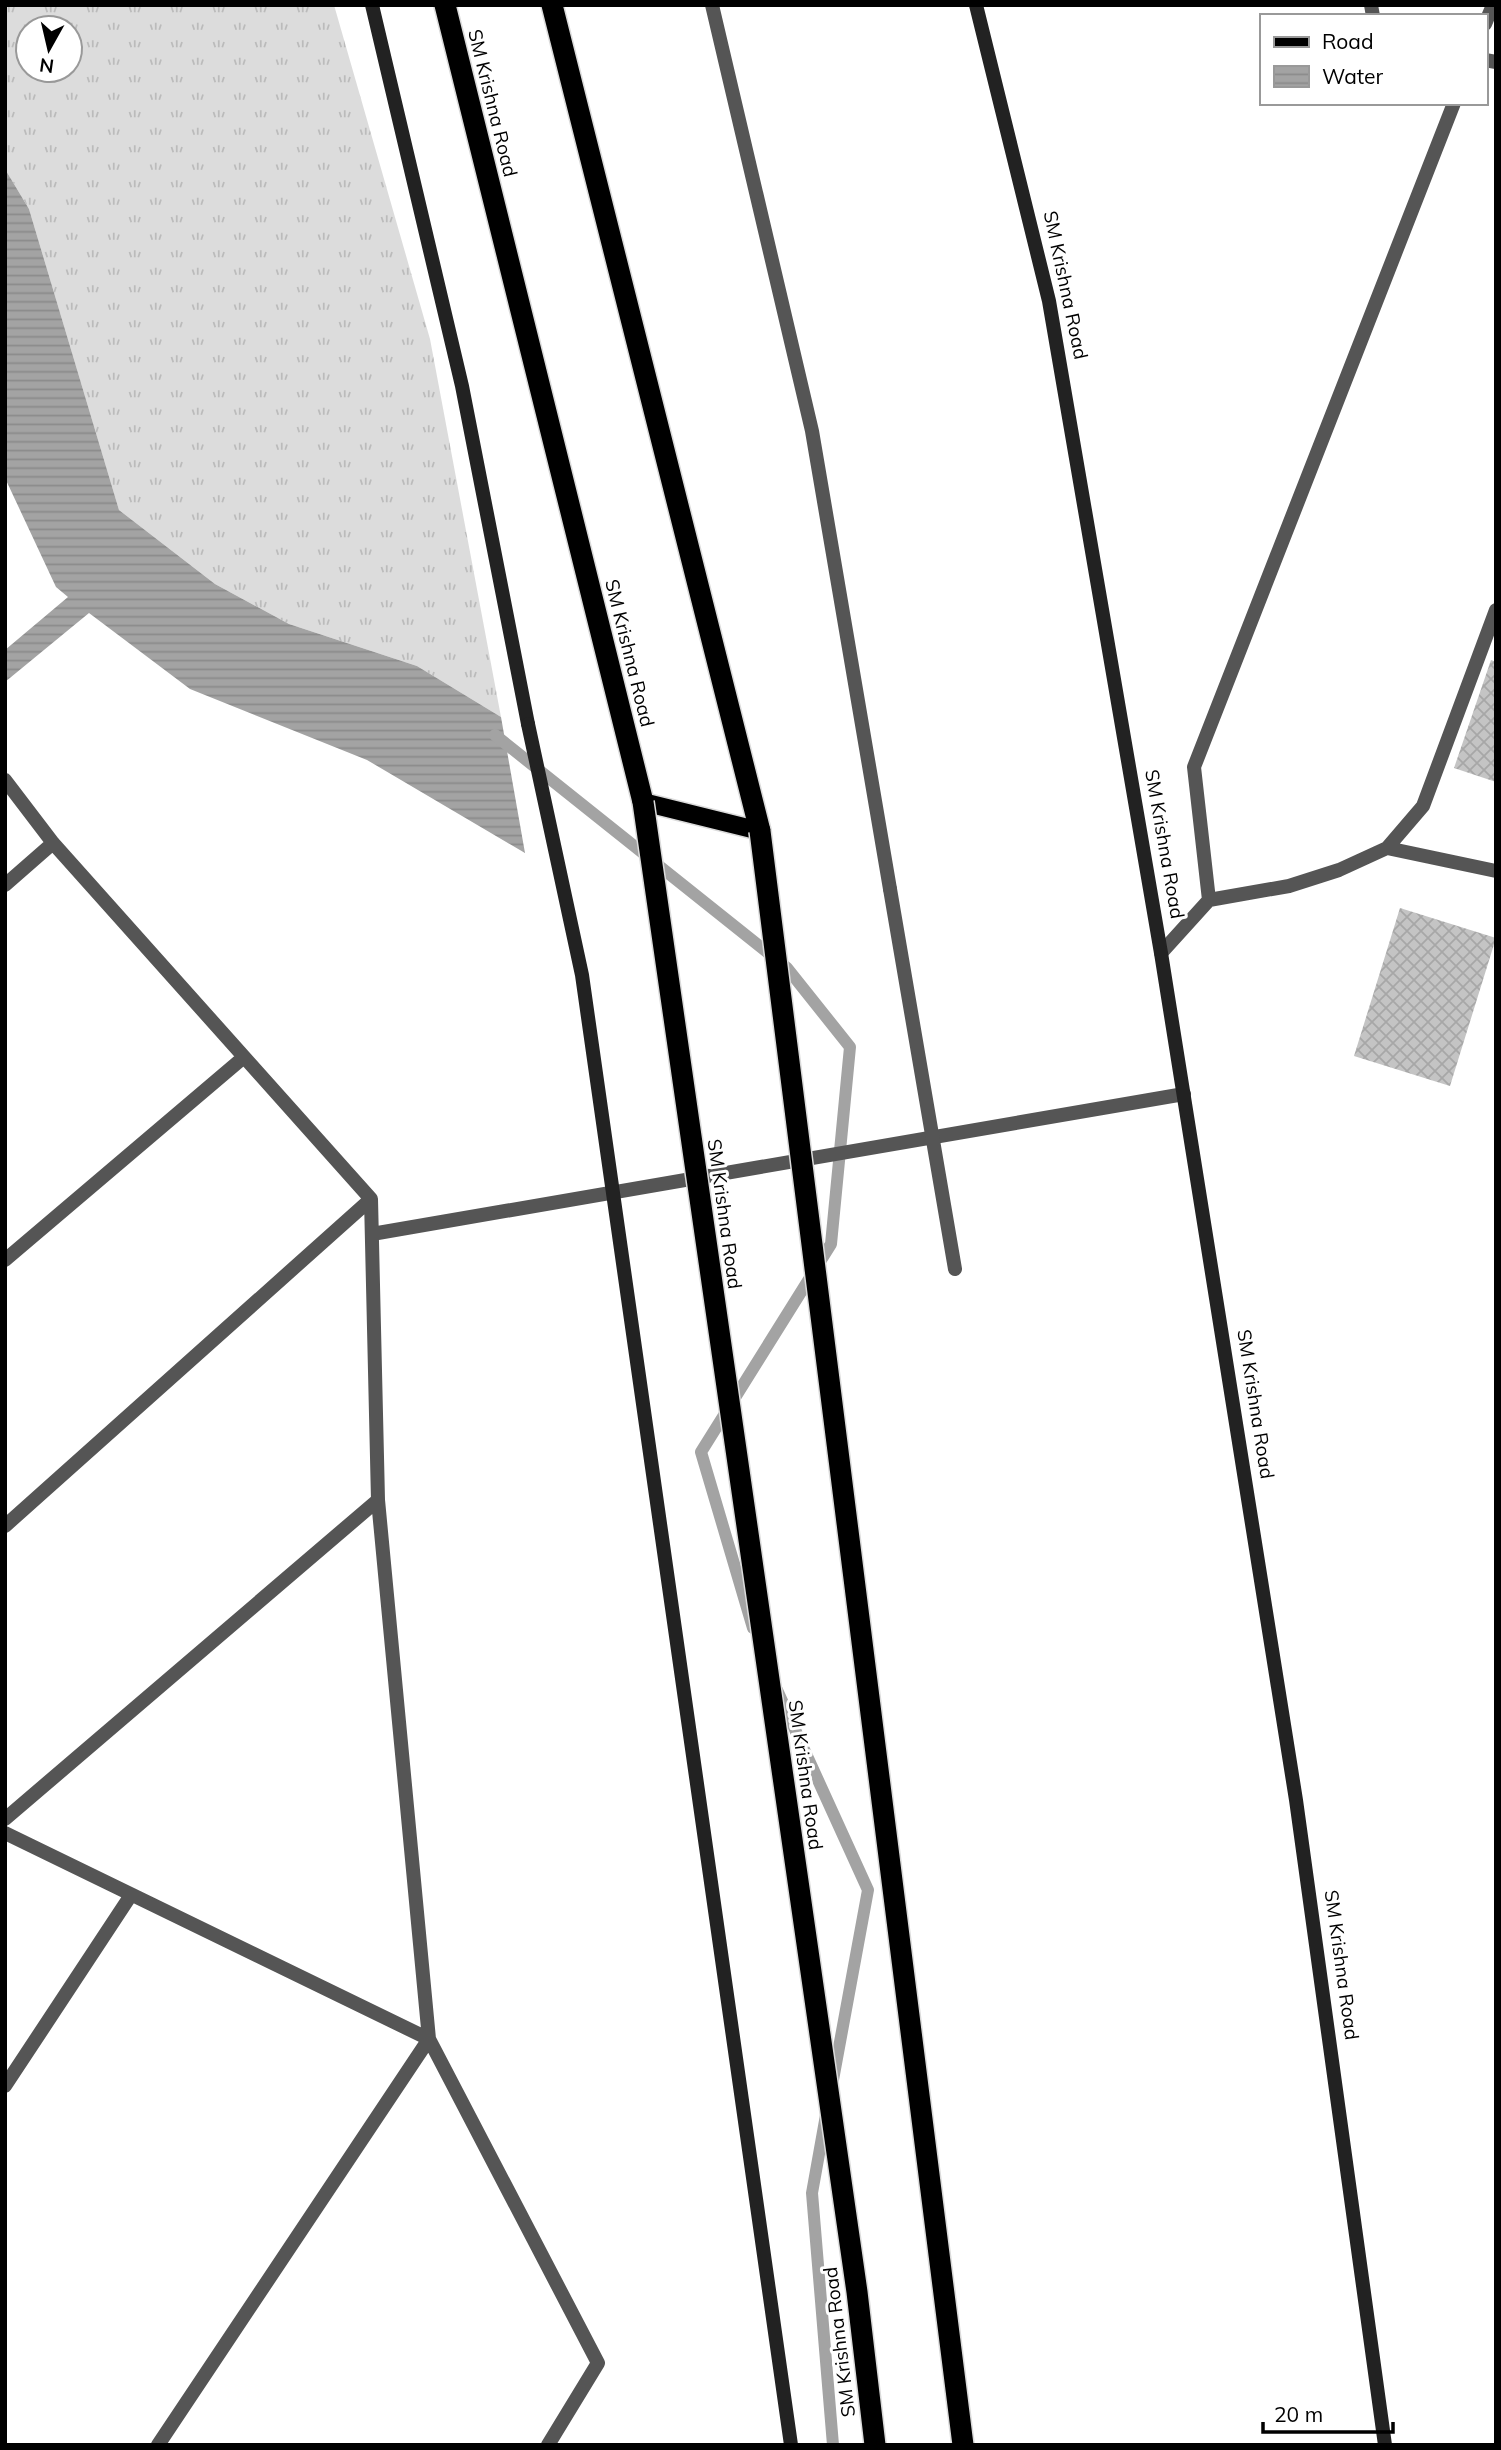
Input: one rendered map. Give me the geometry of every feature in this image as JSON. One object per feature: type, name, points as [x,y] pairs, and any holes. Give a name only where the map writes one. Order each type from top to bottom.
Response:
[{"type":"highway","name":"SM Krishna Road","points":[[445,5],[643,802],[853,2264],[875,2445]]},
{"type":"highway","points":[[552,5],[760,831],[963,2445]]},
{"type":"main road","points":[[643,802],[760,831]]},
{"type":"street","points":[[372,5],[462,386],[528,724],[582,975],[791,2445]]},
{"type":"street","points":[[712,5],[812,431],[955,1269]]},
{"type":"street","name":"SM Krishna Road","points":[[976,5],[1049,301],[1161,953],[1296,1800],[1385,2445]]},
{"type":"street","points":[[1209,900],[1194,767],[1453,105]]},
{"type":"street","points":[[1161,953],[1209,900],[1289,886],[1339,870],[1387,848],[1423,806],[1496,610]]},
{"type":"street","points":[[5,780],[53,843],[371,1199],[379,1500],[429,2039],[598,2363],[548,2445]]},
{"type":"street","points":[[5,885],[53,843]]},
{"type":"street","points":[[1387,848],[1496,871]]},
{"type":"street","points":[[5,1260],[244,1057]]},
{"type":"street","points":[[372,1234],[1184,1094]]},
{"type":"street","points":[[5,1526],[371,1199]]},
{"type":"street","points":[[5,1819],[379,1500]]},
{"type":"street","points":[[5,1833],[429,2039]]},
{"type":"street","points":[[5,2086],[131,1895]]},
{"type":"street","points":[[158,2445],[429,2039]]},
{"type":"green space","points":[[5,5],[334,5],[430,339],[501,717],[417,666],[289,624],[215,584],[119,510],[29,209],[5,169]]},
{"type":"water","points":[[5,169],[29,209],[119,510],[215,584],[289,624],[417,666],[501,717],[525,853],[367,760],[190,689],[89,613],[5,682],[5,650],[68,597],[56,587],[5,478]]},
{"type":"building","points":[[1491,660],[1496,662],[1496,782],[1454,768]]},
{"type":"building","points":[[1400,908],[1496,938],[1450,1086],[1354,1056]]},
{"type":"waterway","points":[[495,735],[787,968],[850,1047],[831,1244],[701,1452],[753,1628]]},
{"type":"waterway","points":[[777,1690],[868,1890],[833,2080]]},
{"type":"waterway","points":[[826,2115],[812,2193],[833,2445]]}]
